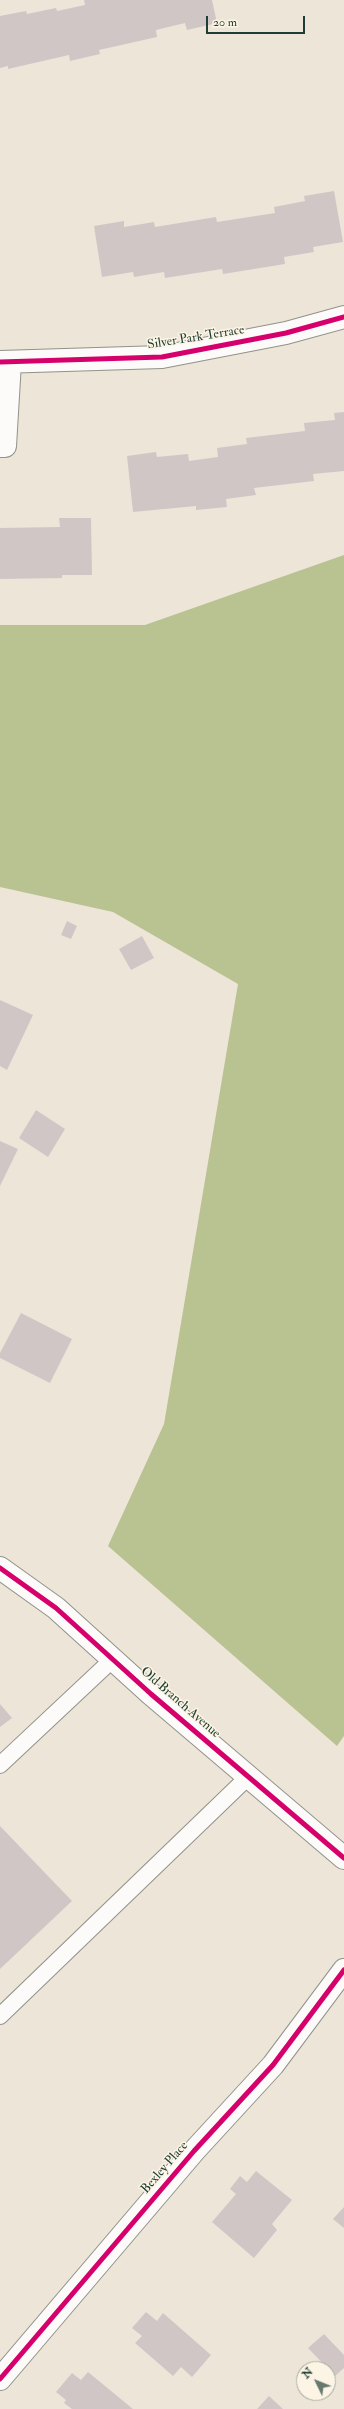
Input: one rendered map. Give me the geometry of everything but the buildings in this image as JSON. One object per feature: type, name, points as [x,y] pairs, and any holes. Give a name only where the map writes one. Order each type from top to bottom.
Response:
[{"type":"street","name":"Silver Park Terrace","points":[[5,362],[162,357],[286,333],[344,317]]},
{"type":"street","points":[[0,446],[5,446],[5,362]]},
{"type":"street","name":"Old Branch Avenue","points":[[0,1568],[56,1608],[344,1858]]},
{"type":"street","name":"Bexley Place","points":[[0,2379],[194,2151],[273,2065],[344,1970]]},
{"type":"lane","points":[[0,1765],[113,1659]]},
{"type":"lane","points":[[0,2016],[249,1776]]},
{"type":"green space","points":[[344,555],[344,1736],[337,1746],[108,1546],[164,1424],[238,984],[113,912],[0,887],[0,625],[145,625]]},
{"type":"cycle path","points":[[0,362],[162,357],[286,333],[344,317]]},
{"type":"cycle path","points":[[0,1568],[56,1608],[151,1694],[344,1858]]},
{"type":"cycle path","points":[[0,2379],[194,2151],[273,2065],[344,1970]]}]
